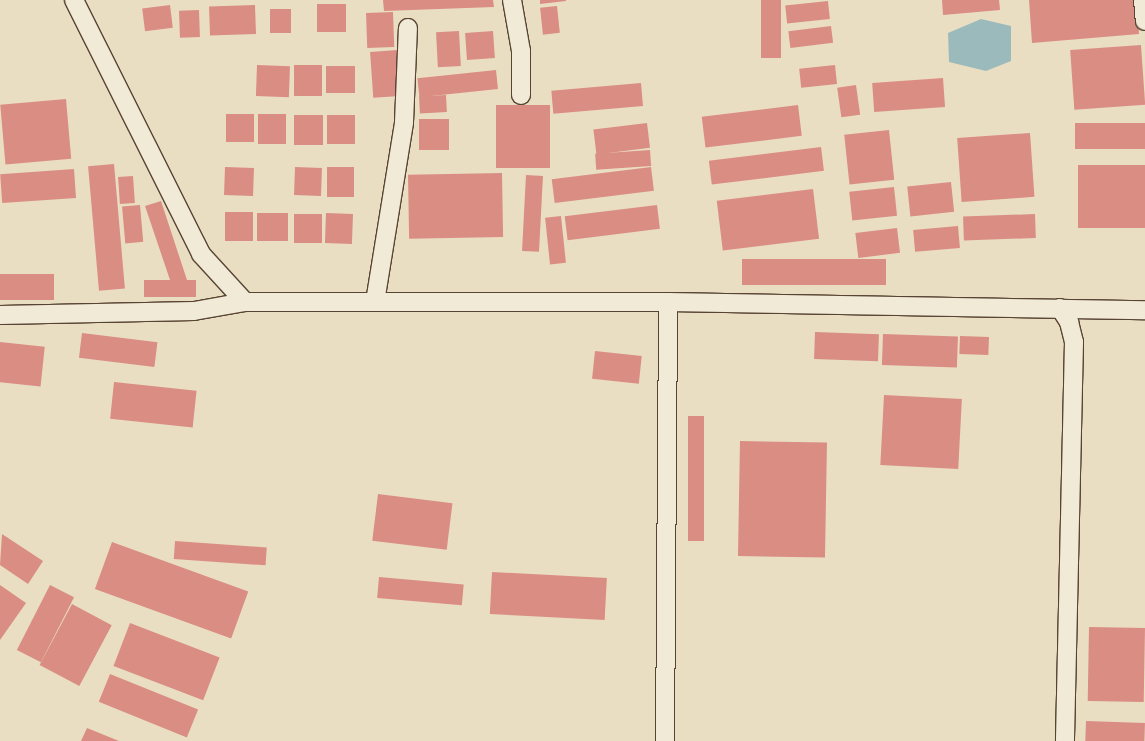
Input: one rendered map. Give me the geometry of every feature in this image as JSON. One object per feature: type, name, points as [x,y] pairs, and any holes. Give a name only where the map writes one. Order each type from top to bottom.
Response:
[{"type":"street","points":[[74,0],[201,254],[245,302]]},
{"type":"street","points":[[512,0],[521,51],[520,95]]},
{"type":"street","points":[[1144,0],[1145,21]]},
{"type":"street","points":[[375,302],[404,122],[408,28]]},
{"type":"street","points":[[0,315],[194,310],[245,302],[668,302],[1145,310]]},
{"type":"street","points":[[664,741],[668,302]]},
{"type":"street","points":[[1060,308],[1070,322],[1074,342],[1066,741]]},
{"type":"water","points":[[981,19],[1011,26],[1011,61],[986,71],[949,62],[948,33]]},
{"type":"building","points":[[383,0],[493,0],[494,7],[384,11]]},
{"type":"building","points":[[540,0],[566,0],[566,1],[540,4]]},
{"type":"building","points":[[761,0],[781,0],[781,58],[761,58]]},
{"type":"building","points":[[942,0],[999,0],[1000,10],[943,15]]},
{"type":"building","points":[[1029,0],[1137,0],[1139,34],[1032,43]]},
{"type":"building","points":[[828,1],[830,19],[787,23],[785,5]]},
{"type":"building","points":[[317,4],[346,4],[346,32],[317,32]]},
{"type":"building","points":[[170,5],[173,28],[145,31],[142,8]]},
{"type":"building","points":[[255,5],[256,34],[210,36],[209,7]]},
{"type":"building","points":[[557,6],[560,33],[543,35],[540,8]]},
{"type":"building","points":[[270,9],[291,9],[291,33],[270,33]]},
{"type":"building","points":[[199,10],[200,37],[180,38],[179,11]]},
{"type":"building","points":[[393,12],[394,47],[367,48],[366,13]]},
{"type":"building","points":[[831,26],[833,43],[790,48],[788,31]]},
{"type":"building","points":[[459,31],[461,66],[438,67],[436,32]]},
{"type":"building","points":[[493,31],[495,58],[467,60],[465,33]]},
{"type":"building","points":[[1141,45],[1145,105],[1074,110],[1070,50]]},
{"type":"building","points":[[397,50],[400,96],[373,98],[370,52]]},
{"type":"building","points":[[257,65],[290,66],[289,97],[256,96]]},
{"type":"building","points":[[294,65],[322,65],[322,96],[294,96]]},
{"type":"building","points":[[835,65],[837,84],[801,88],[799,69]]},
{"type":"building","points":[[326,66],[355,66],[355,93],[326,93]]},
{"type":"building","points":[[496,70],[498,89],[419,97],[417,78]]},
{"type":"building","points":[[943,78],[945,107],[874,112],[872,83]]},
{"type":"building","points":[[641,83],[643,106],[553,114],[551,91]]},
{"type":"building","points":[[856,85],[860,115],[841,117],[837,88]]},
{"type":"building","points":[[446,95],[447,112],[420,113],[419,96]]},
{"type":"building","points":[[66,99],[71,159],[5,165],[0,105]]},
{"type":"building","points":[[496,105],[550,105],[550,168],[496,168]]},
{"type":"building","points":[[798,105],[802,136],[706,148],[702,117]]},
{"type":"building","points":[[226,114],[254,114],[254,142],[226,142]]},
{"type":"building","points":[[258,114],[286,114],[286,144],[258,144]]},
{"type":"building","points":[[294,115],[323,115],[323,145],[294,145]]},
{"type":"building","points":[[327,115],[355,115],[355,144],[327,144]]},
{"type":"building","points":[[419,119],[449,119],[449,150],[419,150]]},
{"type":"building","points":[[647,123],[650,148],[596,154],[593,130]]},
{"type":"building","points":[[1075,123],[1145,123],[1145,149],[1075,149]]},
{"type":"building","points":[[889,130],[894,180],[849,184],[844,135]]},
{"type":"building","points":[[1030,133],[1034,197],[962,202],[957,138]]},
{"type":"building","points":[[821,147],[824,171],[712,185],[709,161]]},
{"type":"building","points":[[650,150],[651,166],[596,170],[595,154]]},
{"type":"building","points":[[114,164],[125,289],[99,291],[88,166]]},
{"type":"building","points":[[1078,165],[1145,165],[1145,228],[1078,228]]},
{"type":"building","points":[[225,167],[254,168],[253,196],[224,195]]},
{"type":"building","points":[[295,167],[322,168],[321,196],[294,195]]},
{"type":"building","points":[[327,167],[354,167],[354,197],[327,197]]},
{"type":"building","points":[[651,167],[654,191],[555,203],[552,179]]},
{"type":"building","points":[[74,169],[76,198],[2,203],[0,174]]},
{"type":"building","points":[[502,173],[503,237],[409,239],[408,175]]},
{"type":"building","points":[[526,175],[543,176],[539,252],[522,251]]},
{"type":"building","points":[[133,176],[135,203],[120,204],[118,177]]},
{"type":"building","points":[[951,182],[954,212],[910,216],[907,187]]},
{"type":"building","points":[[894,187],[897,216],[852,221],[849,192]]},
{"type":"building","points":[[813,189],[819,239],[723,250],[717,201]]},
{"type":"building","points":[[161,201],[187,280],[196,280],[196,297],[144,297],[144,280],[170,280],[145,206]]},
{"type":"building","points":[[140,205],[143,242],[125,243],[122,207]]},
{"type":"building","points":[[657,205],[660,229],[568,240],[565,216]]},
{"type":"building","points":[[225,212],[253,212],[253,241],[225,241]]},
{"type":"building","points":[[257,213],[288,213],[288,241],[257,241]]},
{"type":"building","points":[[326,213],[353,214],[352,244],[325,243]]},
{"type":"building","points":[[294,214],[322,214],[322,243],[294,243]]},
{"type":"building","points":[[1035,214],[1036,238],[964,240],[963,217]]},
{"type":"building","points":[[561,216],[566,263],[550,264],[545,218]]},
{"type":"building","points":[[958,226],[960,248],[915,252],[913,230]]},
{"type":"building","points":[[897,228],[900,253],[858,258],[855,233]]},
{"type":"building","points":[[742,259],[886,259],[886,285],[742,285]]},
{"type":"building","points":[[0,274],[54,274],[54,300],[0,300]]},
{"type":"building","points":[[815,332],[879,334],[878,361],[814,359]]},
{"type":"building","points":[[82,333],[157,342],[154,367],[79,358]]},
{"type":"building","points":[[883,334],[958,337],[957,368],[882,365]]},
{"type":"building","points":[[960,336],[989,337],[988,355],[959,354]]},
{"type":"building","points":[[0,342],[45,347],[41,386],[0,382]]},
{"type":"building","points":[[595,351],[642,356],[639,384],[592,379]]},
{"type":"building","points":[[114,382],[197,391],[193,427],[110,419]]},
{"type":"building","points":[[884,395],[962,399],[958,469],[880,465]]},
{"type":"building","points":[[688,416],[704,416],[704,541],[688,541]]},
{"type":"building","points":[[740,441],[827,443],[825,558],[738,556]]},
{"type":"building","points":[[378,494],[452,503],[447,550],[372,541]]},
{"type":"building","points":[[2,534],[43,561],[28,584],[0,565]]},
{"type":"building","points":[[175,541],[267,547],[266,565],[174,559]]},
{"type":"building","points":[[112,542],[248,592],[231,639],[95,589]]},
{"type":"building","points":[[492,572],[607,578],[605,620],[490,614]]},
{"type":"building","points":[[379,577],[464,584],[462,605],[377,598]]},
{"type":"building","points":[[0,585],[26,603],[0,640]]},
{"type":"building","points":[[50,585],[74,597],[41,662],[17,650]]},
{"type":"building","points":[[72,604],[112,625],[79,686],[40,665]]},
{"type":"building","points":[[130,623],[220,657],[203,700],[114,666]]},
{"type":"building","points":[[1089,627],[1145,628],[1144,702],[1088,701]]},
{"type":"building","points":[[110,674],[198,710],[187,737],[99,702]]},
{"type":"building","points":[[1086,721],[1145,723],[1144,741],[1085,741]]},
{"type":"building","points":[[87,728],[119,741],[81,741]]}]
